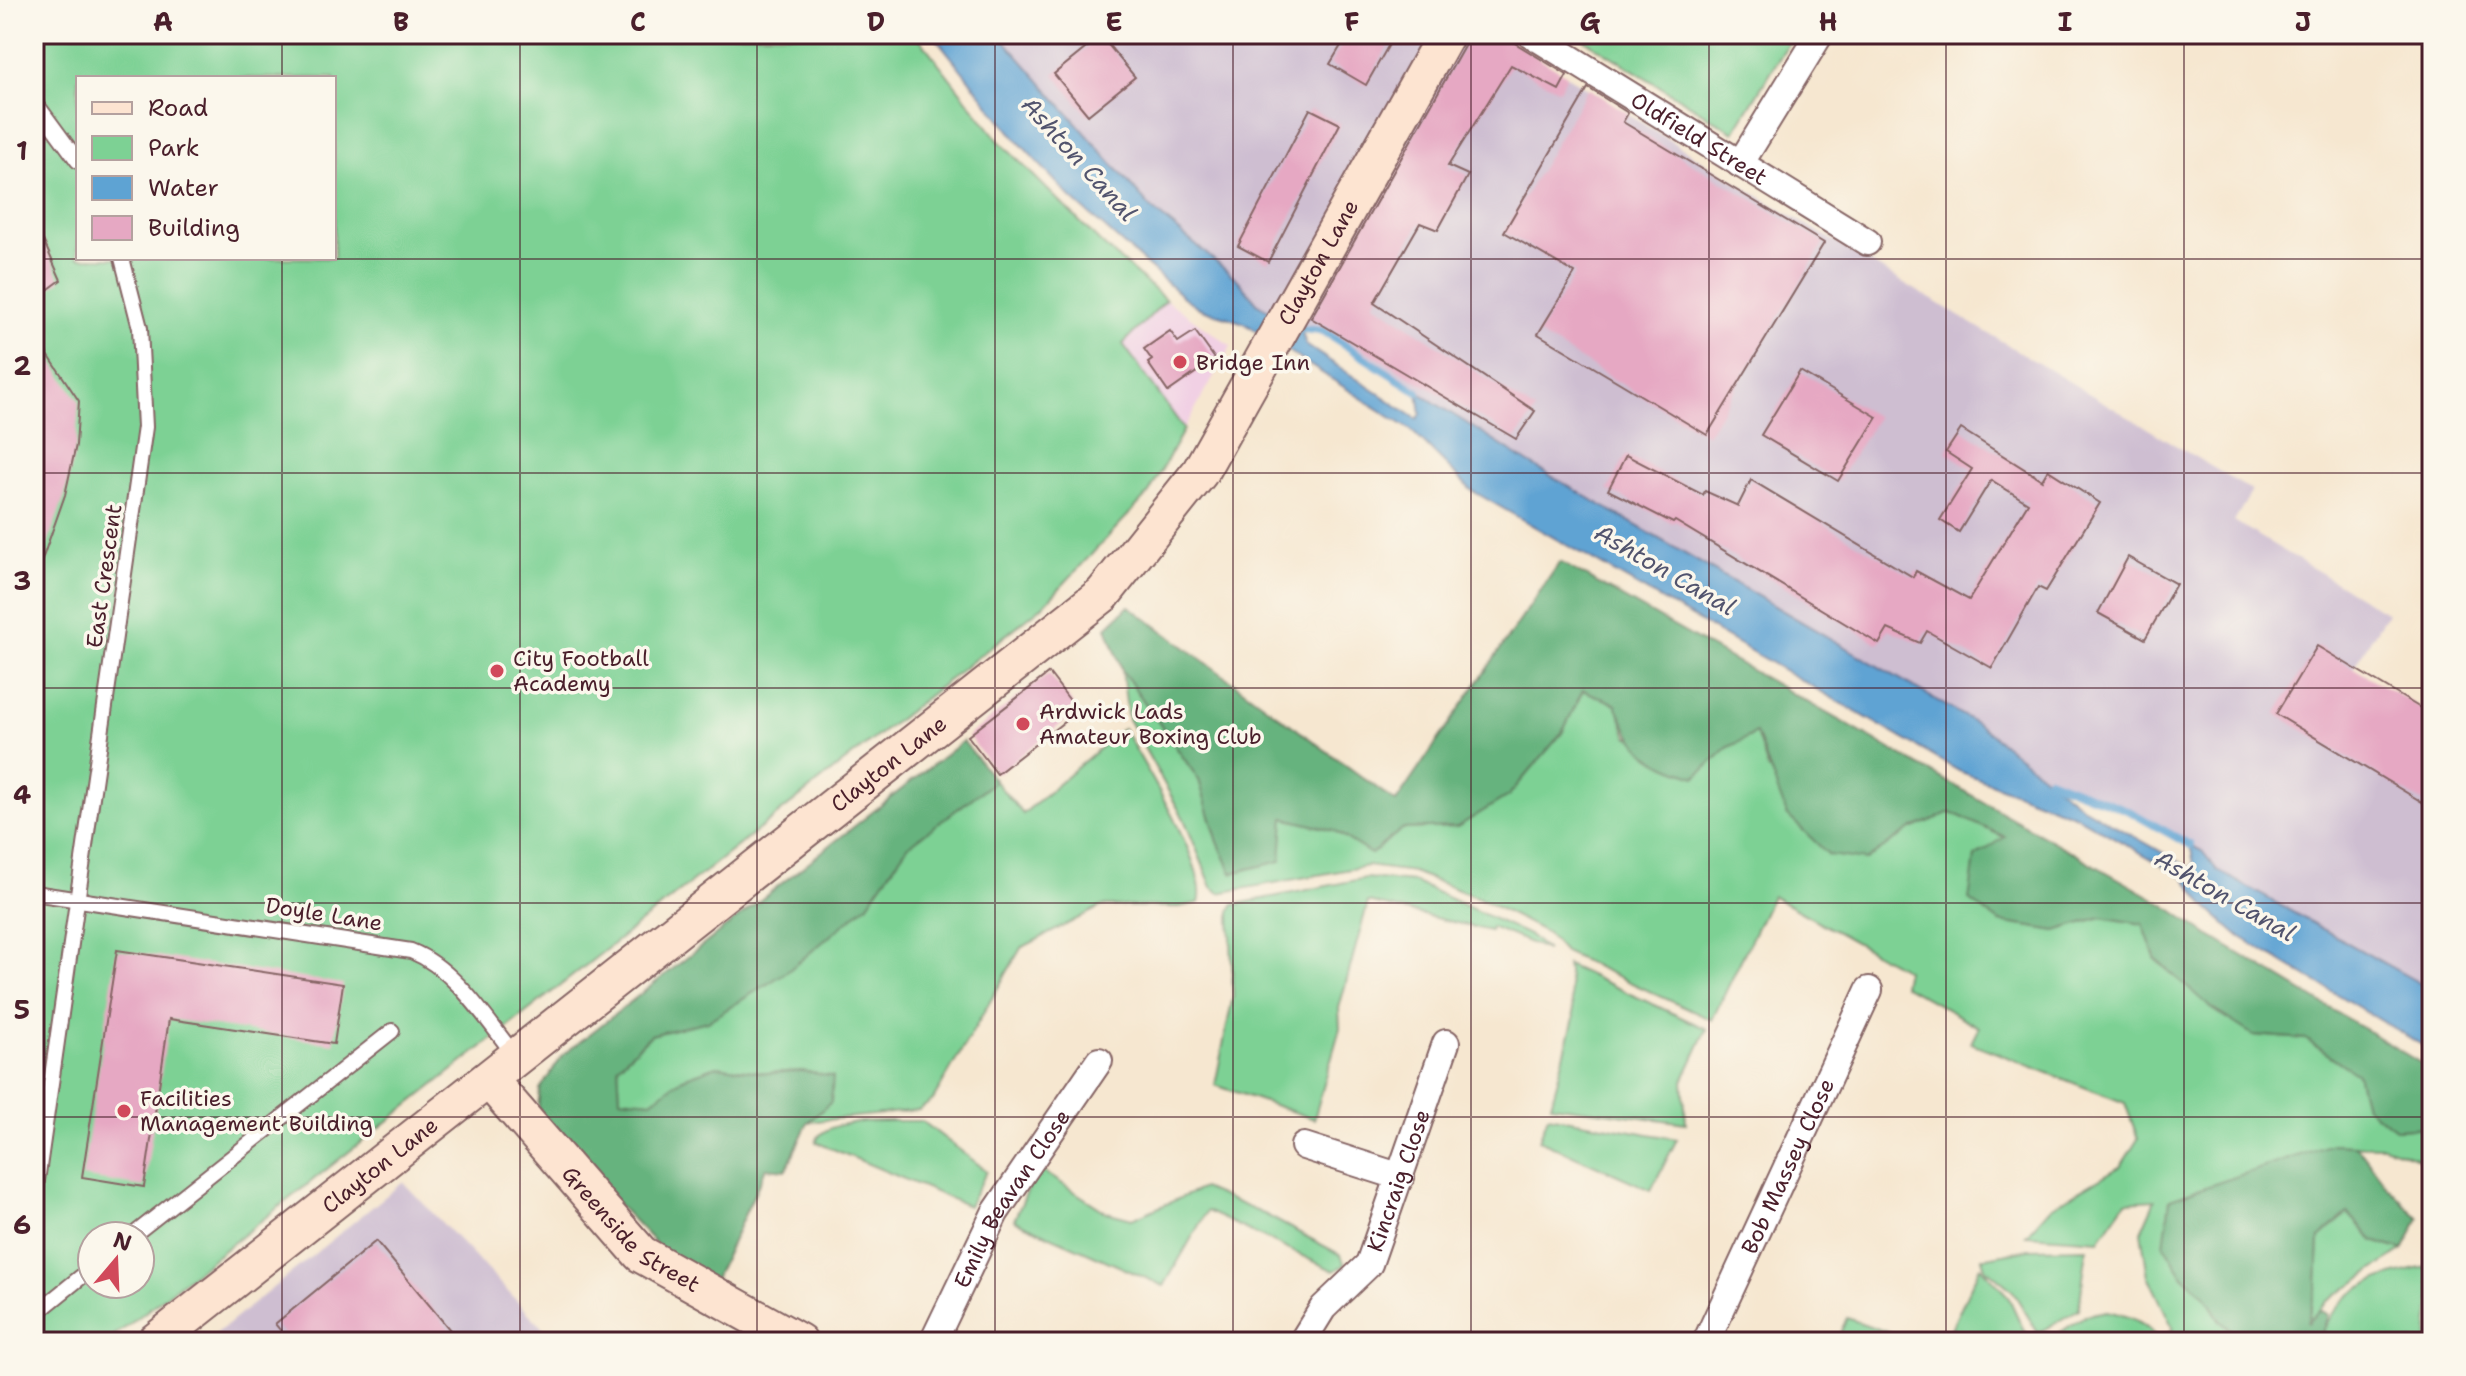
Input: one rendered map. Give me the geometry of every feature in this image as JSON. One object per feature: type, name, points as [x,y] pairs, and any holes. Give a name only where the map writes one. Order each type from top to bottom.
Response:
[{"type":"street","name":"Clayton Lane","points":[[155,1342],[490,1081],[1103,594],[1200,472],[1446,34]]},
{"type":"street","name":"Oldfield Street","points":[[1531,34],[1867,242]]},
{"type":"street","points":[[1740,164],[1820,34]]},
{"type":"street","name":"Bob Massey Close","points":[[1706,1342],[1869,990]]},
{"type":"street","name":"Kincraig Close","points":[[1302,1342],[1323,1308],[1369,1264],[1446,1043]]},
{"type":"street","name":"Emily Beavan Close","points":[[933,1342],[995,1213],[1099,1061]]},
{"type":"street","name":"Greenside Street","points":[[490,1081],[641,1254],[799,1342]]},
{"type":"street","points":[[1304,1146],[1401,1177]]},
{"type":"lane","points":[[34,101],[76,158]]},
{"type":"lane","name":"East Crescent","points":[[34,1202],[147,415],[140,328],[123,260]]},
{"type":"lane","name":"Doyle Lane","points":[[34,893],[411,951],[428,958],[446,972],[518,1058]]},
{"type":"lane","points":[[152,1220],[392,1031]]},
{"type":"lane","points":[[34,1315],[76,1281]]},
{"type":"shaded area","points":[[999,34],[1500,34],[1752,192],[2252,491],[2234,521],[2387,613],[2353,668],[2432,715],[2432,990],[2217,870],[2202,851],[2127,810],[2048,779],[1979,725],[1527,462],[1324,331],[1301,329],[1258,304],[1238,280],[1151,208]]},
{"type":"shaded area","points":[[1166,300],[1231,346],[1184,429],[1122,344]]},
{"type":"shaded area","points":[[403,1182],[556,1342],[206,1342]]},
{"type":"green space","name":"City Football Academy","points":[[34,34],[916,34],[999,141],[1102,244],[1166,300],[1123,344],[1184,429],[1149,493],[1044,605],[107,1342],[34,1342]]},
{"type":"green space","points":[[1575,34],[1794,34],[1734,132]]},
{"type":"green space","points":[[1560,562],[2165,905],[2205,933],[2432,1070],[2432,1116],[2428,1127],[2396,1129],[2365,1106],[2357,1074],[2306,1039],[2253,1035],[2211,1008],[2156,960],[2143,924],[2101,917],[2056,931],[2000,922],[1969,900],[1975,857],[2005,837],[1951,812],[1911,829],[1866,860],[1829,855],[1787,815],[1756,733],[1727,748],[1696,777],[1655,760],[1630,734],[1616,704],[1583,690],[1562,733],[1509,795],[1457,827],[1402,829],[1371,854],[1333,830],[1284,818],[1281,861],[1232,873],[1218,842],[1199,780],[1122,670],[1107,627],[1129,606],[1396,802]]},
{"type":"green space","points":[[1122,670],[1199,780],[1218,842],[1233,873],[1284,818],[1333,830],[1371,854],[1402,829],[1457,827],[1509,795],[1562,733],[1583,690],[1616,704],[1628,736],[1696,777],[1727,748],[1756,733],[1768,769],[1866,860],[1911,829],[1951,812],[2006,838],[1975,857],[1970,900],[2000,922],[2056,931],[2101,917],[2143,924],[2156,960],[2253,1035],[2305,1039],[2357,1074],[2365,1106],[2396,1129],[2428,1127],[2425,1160],[2383,1146],[2332,1145],[2183,1276],[2204,1294],[2221,1322],[2249,1342],[2162,1342],[2173,1328],[2148,1276],[2141,1232],[2155,1200],[2126,1202],[2099,1240],[2026,1235],[2051,1207],[2121,1166],[2138,1139],[2125,1103],[1971,1043],[1979,1027],[1903,985],[1906,970],[1772,896],[1712,1020],[1564,952],[1547,933],[1481,899],[1413,872],[1367,866],[1219,893],[1212,887],[1184,819],[1128,719]]},
{"type":"green space","points":[[1123,728],[1185,842],[1200,887],[1199,903],[1179,907],[1102,906],[1021,948],[933,1100],[919,1110],[808,1122],[831,1102],[804,1071],[767,1073],[717,1066],[683,1078],[652,1101],[620,1099],[618,1066],[651,1035],[708,1020],[867,905],[907,846],[995,781],[1023,814]]},
{"type":"green space","points":[[963,741],[995,781],[908,846],[867,905],[788,971],[708,1021],[651,1035],[618,1066],[620,1098],[652,1101],[683,1078],[717,1066],[767,1073],[804,1071],[833,1077],[831,1102],[808,1122],[786,1170],[766,1168],[713,1283],[666,1254],[600,1186],[538,1108],[540,1089],[563,1055]]},
{"type":"green space","points":[[1366,878],[1414,882],[1529,935],[1547,950],[1491,927],[1490,931],[1368,902],[1339,1008],[1340,1028],[1314,1119],[1215,1085],[1233,996],[1230,912],[1233,905]]},
{"type":"green space","points":[[1567,965],[1707,1029],[1683,1081],[1686,1123],[1551,1105],[1574,1018]]},
{"type":"green space","points":[[1548,1116],[1677,1139],[1651,1190],[1539,1140]]},
{"type":"green space","points":[[922,1121],[987,1171],[968,1206],[816,1142],[822,1133],[832,1127],[846,1124]]},
{"type":"green space","points":[[2332,1144],[2356,1145],[2388,1187],[2419,1219],[2403,1250],[2374,1241],[2348,1213],[2319,1238],[2317,1285],[2307,1323],[2319,1310],[2328,1315],[2319,1342],[2249,1342],[2221,1322],[2204,1294],[2183,1276],[2164,1245],[2170,1199]]},
{"type":"green space","points":[[1038,1168],[1106,1212],[1132,1219],[1203,1188],[1266,1215],[1341,1255],[1345,1265],[1334,1271],[1207,1211],[1164,1286],[1014,1220]]},
{"type":"green space","points":[[2348,1213],[2374,1241],[2403,1250],[2326,1302],[2306,1326],[2317,1285],[2319,1238]]},
{"type":"green space","points":[[2087,1248],[2079,1309],[2038,1333],[2012,1290],[1985,1268],[1982,1258],[2029,1249]]},
{"type":"green space","points":[[1980,1266],[2008,1296],[2027,1337],[2014,1342],[1945,1342]]},
{"type":"green space","points":[[2427,1267],[2431,1293],[2427,1342],[2319,1342],[2326,1324],[2347,1297],[2391,1275]]},
{"type":"green space","points":[[2107,1311],[2137,1320],[2160,1342],[2046,1342],[2086,1315]]},
{"type":"green space","points":[[1847,1318],[1915,1342],[1836,1342]]},
{"type":"water","name":"Ashton Canal","points":[[933,34],[999,34],[1151,208],[1238,280],[1258,304],[1301,329],[1306,345],[1417,419],[1421,414],[1418,392],[1527,462],[1979,725],[2084,808],[2190,868],[2194,864],[2190,845],[2202,851],[2217,870],[2432,990],[2432,1051],[2239,936],[2205,906],[2185,878],[2076,816],[1959,771],[1471,490],[1411,430],[1244,323],[1199,308],[1071,198],[1017,140]]},
{"type":"building","points":[[1348,34],[1395,34],[1366,85],[1330,64]]},
{"type":"building","points":[[1471,34],[1500,34],[1567,75],[1559,90],[1511,65],[1448,166],[1468,175],[1438,230],[1420,223],[1374,303],[1535,411],[1516,439],[1311,318]]},
{"type":"building","points":[[1101,36],[1135,77],[1088,115],[1054,74]]},
{"type":"building","points":[[1588,88],[1628,113],[1623,122],[1824,243],[1707,435],[1538,334],[1575,273],[1504,232]]},
{"type":"building","points":[[1310,109],[1340,124],[1268,262],[1238,246]]},
{"type":"building","points":[[34,220],[61,280],[34,300]]},
{"type":"building","name":"Bridge Inn","points":[[1170,331],[1178,342],[1195,331],[1215,359],[1168,392],[1148,363],[1152,360],[1144,349]]},
{"type":"building","points":[[34,334],[79,401],[76,445],[65,495],[37,574],[34,573]]},
{"type":"building","points":[[1800,371],[1877,417],[1838,481],[1761,435]]},
{"type":"building","points":[[1961,429],[2042,480],[2048,470],[2100,503],[2046,591],[2038,587],[1992,668],[1927,631],[1920,643],[1888,629],[1879,644],[1675,521],[1673,523],[1608,490],[1626,455],[1703,495],[1705,491],[1738,506],[1751,480],[1913,577],[1916,571],[1969,600],[2028,503],[1991,480],[1959,532],[1940,520],[1972,469],[1946,452]]},
{"type":"building","points":[[2128,557],[2176,584],[2145,639],[2098,613]]},
{"type":"building","points":[[2317,646],[2432,715],[2432,808],[2276,714]]},
{"type":"building","name":"Ardwick Lads Amateur Boxing Club","points":[[1049,673],[1078,711],[997,774],[968,736]]},
{"type":"building","name":"Facilities Management Building","points":[[117,950],[343,984],[334,1044],[169,1019],[144,1187],[82,1177]]},
{"type":"building","points":[[376,1241],[460,1342],[290,1342],[275,1324]]},
{"type":"waterway","points":[[1301,329],[1323,331],[1418,392]]},
{"type":"waterway","name":"Ashton Canal","points":[[2048,779],[2127,810],[2190,845]]},
{"type":"place","name":"Bridge Inn","points":[[1180,362]]},
{"type":"place","name":"City Football Academy","points":[[497,671]]},
{"type":"place","name":"Ardwick Lads Amateur Boxing Club","points":[[1023,724]]},
{"type":"place","name":"Facilities Management Building","points":[[124,1111]]}]
